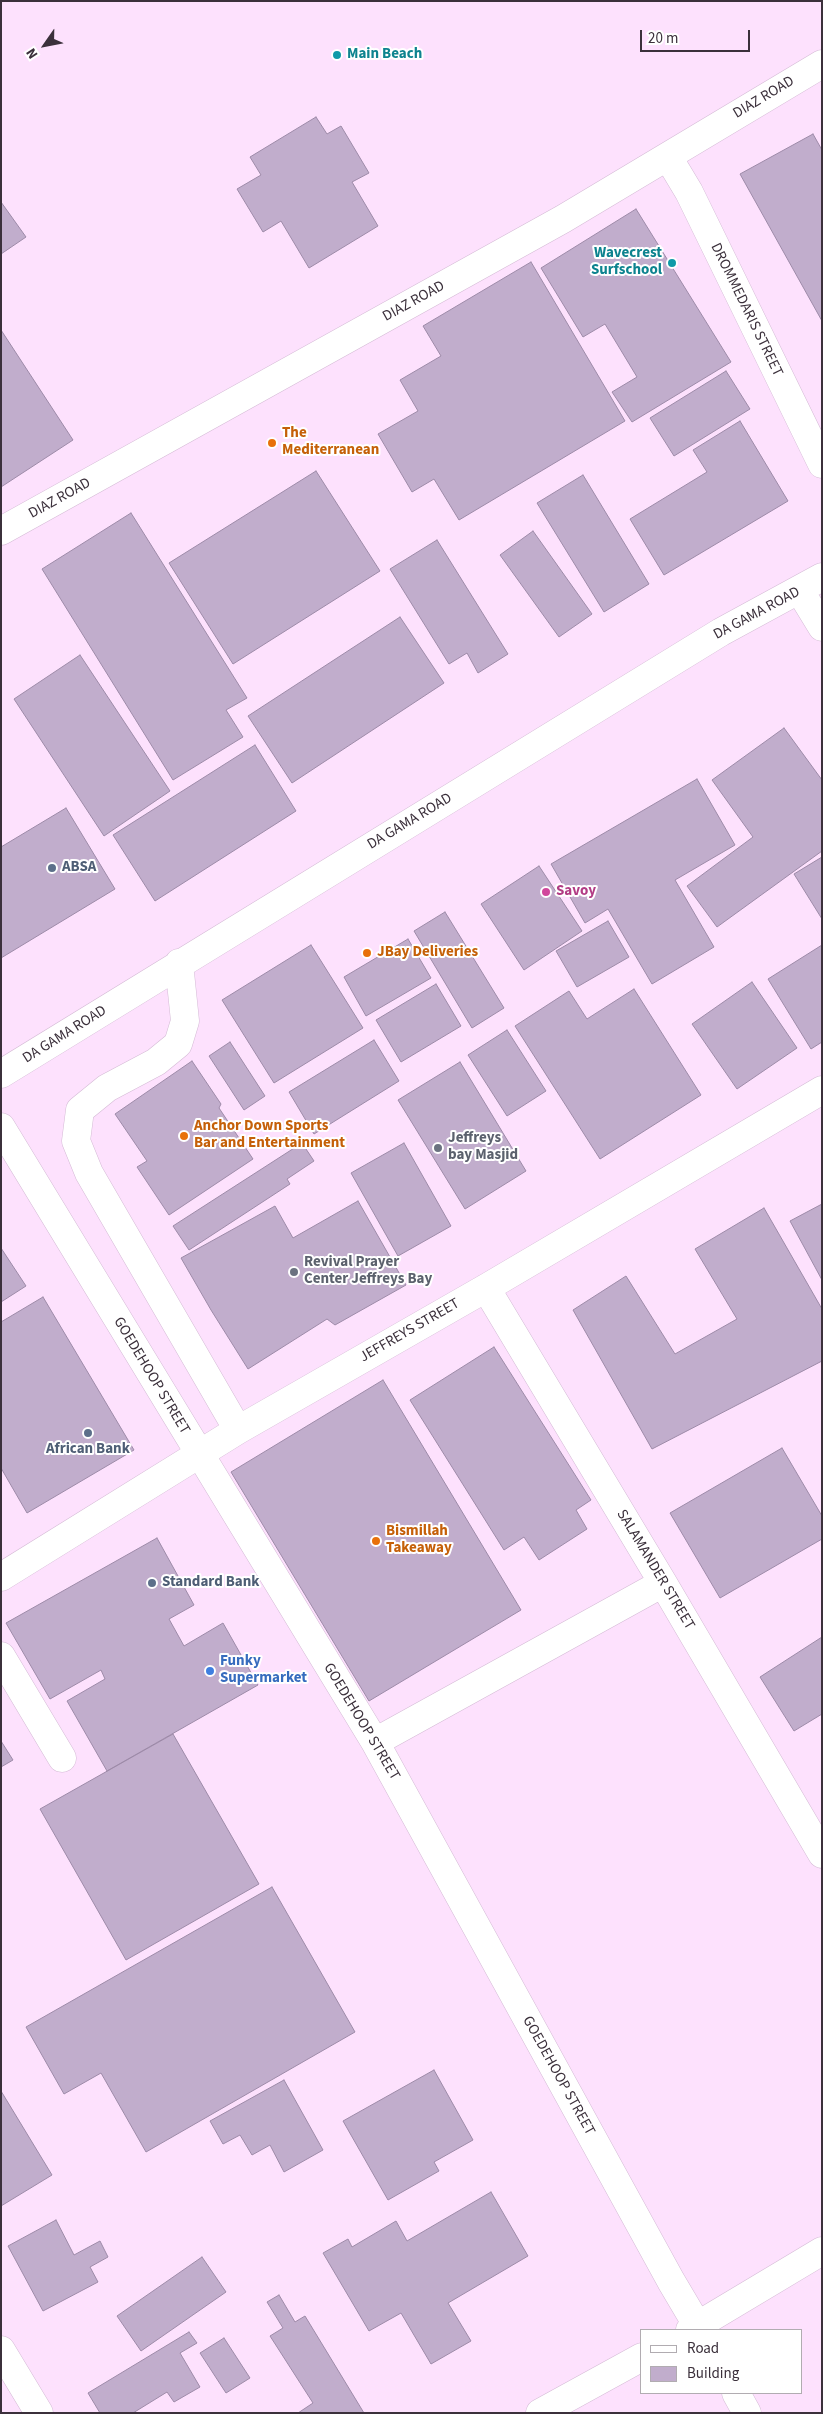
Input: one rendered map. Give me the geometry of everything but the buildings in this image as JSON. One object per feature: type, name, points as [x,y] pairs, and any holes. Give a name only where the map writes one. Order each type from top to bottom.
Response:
[{"type":"street","name":"DIAZ ROAD","points":[[1,531],[563,219],[820,68]]},
{"type":"street","name":"DROMMEDARIS STREET","points":[[668,157],[689,192],[822,464]]},
{"type":"street","points":[[811,584],[822,627]]},
{"type":"street","name":"DA GAMA ROAD","points":[[1,1074],[721,632],[811,584]]},
{"type":"street","points":[[179,963],[185,1021],[178,1044],[156,1062],[107,1088],[80,1110],[76,1141],[88,1173],[238,1430]]},
{"type":"street","name":"JEFFREYS STREET","points":[[1,1578],[238,1430],[486,1288],[822,1090]]},
{"type":"street","name":"GOEDEHOOP STREET","points":[[1,1127],[374,1742],[696,2329]]},
{"type":"street","name":"SALAMANDER STREET","points":[[486,1288],[663,1583],[822,1854]]},
{"type":"street","points":[[374,1742],[663,1583]]},
{"type":"street","points":[[1,1656],[62,1758]]},
{"type":"street","points":[[696,2329],[822,2251]]},
{"type":"street","points":[[1,2350],[39,2413]]},
{"type":"street","points":[[540,2413],[640,2358]]},
{"type":"street","points":[[737,2394],[747,2413]]},
{"type":"place","name":"Main Beach","points":[[337,55]]},
{"type":"place","name":"Wavecrest Surfschool","points":[[672,263]]},
{"type":"place","name":"The Mediterranean","points":[[272,443]]},
{"type":"place","name":"ABSA","points":[[52,868]]},
{"type":"place","name":"Savoy","points":[[546,892]]},
{"type":"place","name":"JBay Deliveries","points":[[367,953]]},
{"type":"place","name":"Anchor Down Sports Bar and Entertainment","points":[[184,1136]]},
{"type":"place","name":"Jeffreys bay Masjid","points":[[438,1148]]},
{"type":"place","name":"Revival Prayer Center Jeffreys Bay","points":[[294,1272]]},
{"type":"place","name":"African Bank","points":[[88,1433]]},
{"type":"place","name":"Bismillah Takeaway","points":[[376,1541]]},
{"type":"place","name":"Standard Bank","points":[[152,1583]]},
{"type":"place","name":"Funky Supermarket","points":[[210,1671]]}]
